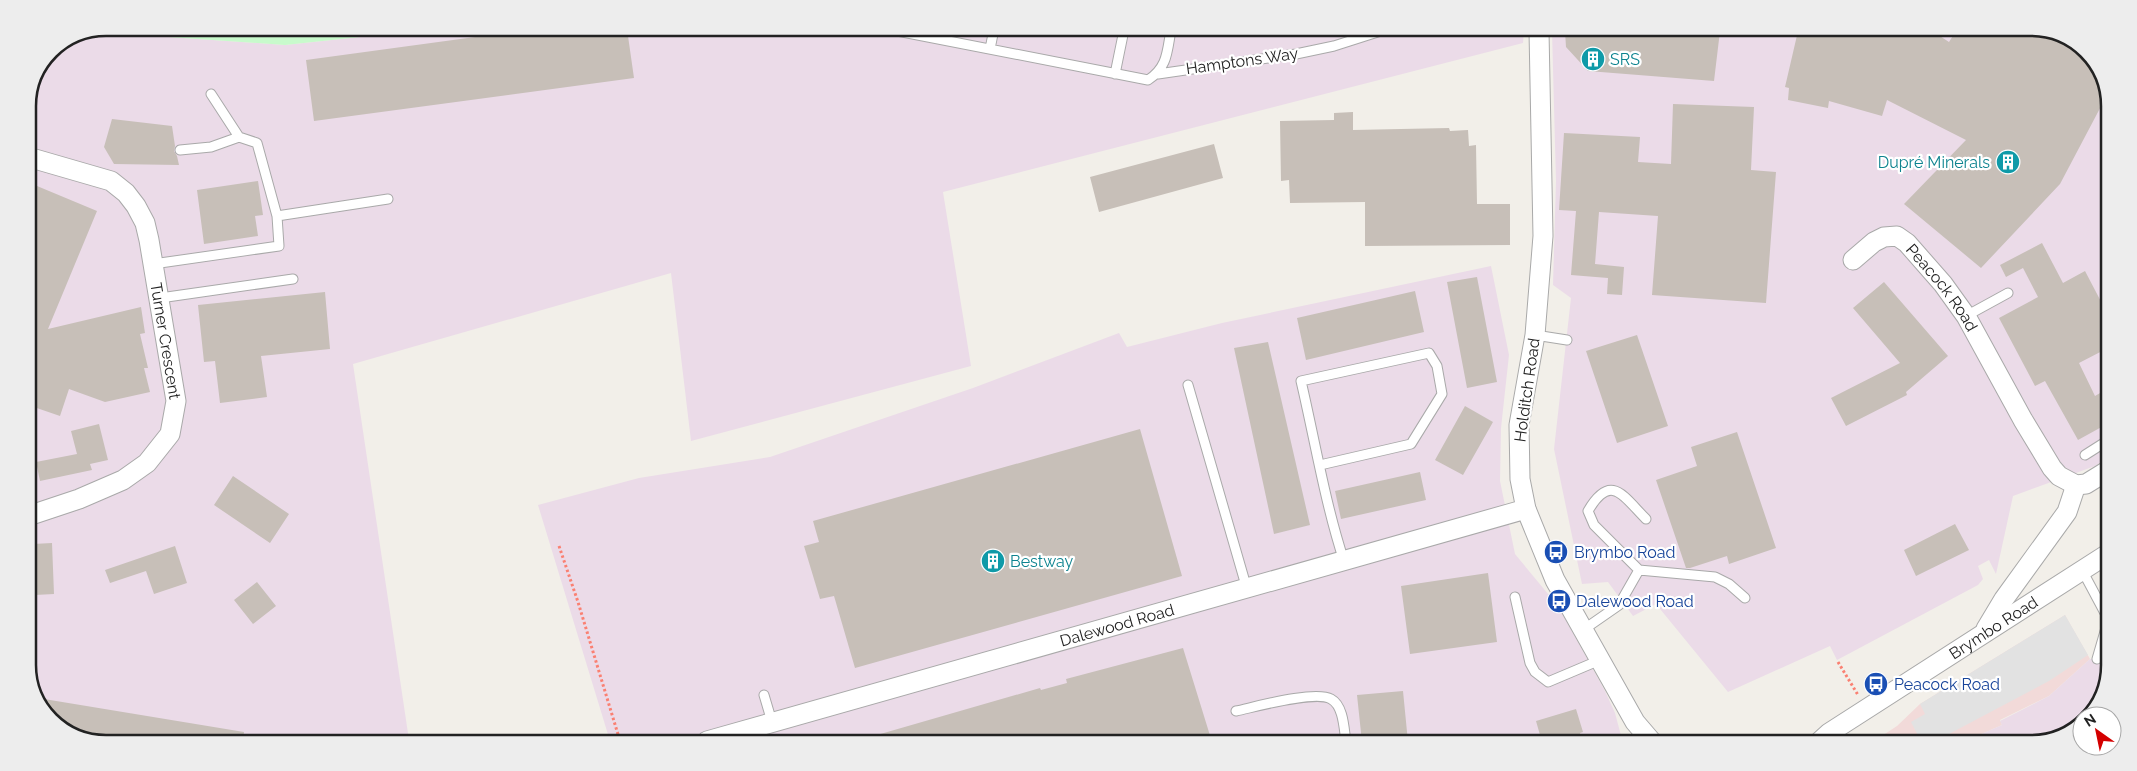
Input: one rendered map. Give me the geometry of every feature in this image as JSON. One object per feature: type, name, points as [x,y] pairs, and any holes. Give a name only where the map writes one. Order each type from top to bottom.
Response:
[{"type":"street","name":"Holditch Road","points":[[1538,36],[1543,236],[1536,335],[1520,425],[1520,479],[1526,509],[1555,580],[1635,722],[1647,735]]},
{"type":"street","name":"Turner Crescent","points":[[36,159],[111,181],[126,193],[136,206],[145,223],[154,264],[176,401],[170,434],[148,463],[123,480],[79,499],[36,513]]},
{"type":"street","name":"Peacock Road","points":[[1853,260],[1874,242],[1884,237],[1897,236],[1907,243],[1943,284],[1966,316],[2052,468],[2066,482],[2076,485]]},
{"type":"street","points":[[1984,632],[2004,599],[2067,512],[2076,485],[2086,484],[2101,474]]},
{"type":"street","name":"Dalewood Road","points":[[728,735],[1526,509]]},
{"type":"street","name":"Brymbo Road","points":[[1827,735],[2101,558]]},
{"type":"street","name":"Holditch Road","points":[[1635,722],[1638,735]]},
{"type":"lane","name":"Hamptons Way","points":[[923,36],[1148,80],[1158,74],[1251,62],[1306,52],[1334,46],[1365,36]]},
{"type":"lane","points":[[990,49],[993,36]]},
{"type":"lane","points":[[1115,74],[1123,36]]},
{"type":"lane","points":[[1158,74],[1165,63],[1170,36]]},
{"type":"lane","points":[[154,264],[279,246],[277,216],[257,143],[240,137],[211,94]]},
{"type":"lane","points":[[180,150],[210,147],[240,137]]},
{"type":"lane","points":[[277,216],[388,199]]},
{"type":"lane","points":[[160,298],[293,279]]},
{"type":"lane","points":[[1966,316],[2008,293]]},
{"type":"lane","points":[[1536,335],[1567,340]]},
{"type":"lane","points":[[1320,465],[1411,444],[1442,394],[1437,366],[1429,353],[1301,381],[1320,465],[1344,561]]},
{"type":"lane","points":[[1188,385],[1247,589]]},
{"type":"lane","points":[[2085,455],[2101,445]]},
{"type":"lane","points":[[1646,519],[1619,492],[1612,489],[1604,491],[1588,511],[1594,525],[1639,570],[1715,577],[1729,584],[1745,598]]},
{"type":"lane","points":[[1583,630],[1619,605],[1639,570]]},
{"type":"lane","points":[[2082,570],[2101,605]]},
{"type":"lane","points":[[1515,597],[1530,663],[1535,672],[1541,677],[1548,682],[1600,660]]},
{"type":"lane","points":[[2098,659],[2101,647]]},
{"type":"lane","points":[[764,695],[772,722]]},
{"type":"lane","points":[[1236,712],[1300,698],[1319,696],[1332,699],[1338,708],[1344,735]]},
{"type":"path","points":[[559,546],[618,735]]},
{"type":"path","points":[[1838,662],[1866,709]]},
{"type":"shaded area","points":[[106,36],[154,36],[285,45],[369,36],[1524,36],[1523,43],[943,192],[971,366],[691,441],[671,273],[353,364],[408,735],[106,735],[84,731],[67,723],[51,707],[42,692],[36,669],[36,106],[38,92],[48,67],[57,57],[67,48],[92,38]]},
{"type":"shaded area","points":[[1552,36],[2031,36],[2053,40],[2066,46],[2080,57],[2091,71],[2101,102],[2101,462],[2095,466],[2013,496],[1996,574],[1989,560],[1978,566],[1983,579],[1978,585],[1837,660],[1830,646],[1728,692],[1656,604],[1633,616],[1608,582],[1582,584],[1554,449],[1571,298],[1553,285],[1556,181]]},
{"type":"shaded area","points":[[1491,266],[1509,355],[1501,428],[1500,481],[1515,554],[1558,606],[1605,691],[1615,713],[1621,735],[608,735],[538,505],[639,478],[770,457],[973,388],[1119,333],[1127,347],[1222,323]]},
{"type":"shaded area","points":[[2065,615],[2090,659],[2049,696],[2000,720],[2002,725],[1979,735],[1883,735],[1897,726],[1920,704]]},
{"type":"shaded area","points":[[2065,615],[2088,655],[2049,681],[1947,735],[1918,735],[1911,722],[1925,714],[1920,704]]},
{"type":"shaded area","points":[[2090,659],[2101,659],[2097,687],[2091,700],[2087,706],[2072,706],[2072,721],[2062,728],[2031,735],[1979,735],[2002,725],[2000,721],[2049,696]]},
{"type":"green space","points":[[154,36],[369,36],[285,45]]},
{"type":"building","points":[[482,36],[628,36],[634,78],[314,121],[306,60]]},
{"type":"building","points":[[1565,36],[1719,36],[1714,81],[1588,71],[1566,47]]},
{"type":"building","name":"Dupré Minerals","points":[[1797,36],[1940,36],[1949,42],[1953,36],[2031,36],[2053,40],[2066,46],[2080,57],[2095,79],[2101,106],[2060,184],[1981,268],[1904,204],[1966,140],[1887,100],[1882,116],[1829,101],[1828,108],[1788,100],[1789,88],[1785,87]]},
{"type":"building","points":[[1673,104],[1754,107],[1751,170],[1776,172],[1766,303],[1652,295],[1658,216],[1599,212],[1595,264],[1624,267],[1622,295],[1607,294],[1608,278],[1571,275],[1576,211],[1559,210],[1564,133],[1640,137],[1638,162],[1671,164]]},
{"type":"building","points":[[1353,112],[1353,130],[1449,128],[1450,131],[1468,130],[1469,146],[1476,145],[1477,204],[1510,204],[1510,245],[1365,246],[1365,202],[1290,203],[1289,180],[1281,181],[1280,121],[1334,120],[1334,113]]},
{"type":"building","points":[[112,119],[172,126],[174,151],[179,165],[114,164],[104,147]]},
{"type":"building","points":[[1214,144],[1223,178],[1099,212],[1090,177]]},
{"type":"building","points":[[258,181],[263,215],[255,216],[258,236],[204,244],[197,190]]},
{"type":"building","points":[[37,186],[97,211],[48,329],[141,307],[145,333],[140,334],[148,368],[144,368],[150,392],[105,402],[69,389],[60,416],[36,408]]},
{"type":"building","points":[[2042,243],[2063,283],[2085,271],[2101,302],[2101,352],[2079,363],[2095,396],[2101,392],[2101,427],[2078,440],[2045,381],[2035,386],[1999,318],[2038,297],[2023,268],[2006,277],[2000,265]]},
{"type":"building","points":[[1477,277],[1497,382],[1467,388],[1447,282]]},
{"type":"building","points":[[1884,282],[1948,356],[1906,392],[1907,395],[1846,426],[1831,398],[1900,363],[1853,308]]},
{"type":"building","points":[[1415,291],[1424,332],[1306,360],[1297,318]]},
{"type":"building","points":[[325,292],[330,349],[261,356],[267,397],[220,403],[215,361],[204,362],[198,305]]},
{"type":"building","points":[[1637,335],[1668,426],[1617,443],[1586,351]]},
{"type":"building","points":[[1268,342],[1310,525],[1274,534],[1234,348]]},
{"type":"building","points":[[1465,406],[1493,422],[1463,475],[1435,460]]},
{"type":"building","points":[[99,424],[108,460],[90,464],[92,470],[40,481],[36,462],[77,454],[71,431]]},
{"type":"building","name":"Bestway","points":[[1140,429],[1182,576],[855,668],[834,596],[820,599],[804,546],[819,542],[813,521]]},
{"type":"building","points":[[1737,432],[1776,548],[1729,564],[1727,556],[1686,568],[1656,480],[1697,466],[1691,447]]},
{"type":"building","points":[[1420,472],[1426,500],[1341,519],[1335,491]]},
{"type":"building","points":[[233,476],[289,514],[270,543],[214,505]]},
{"type":"building","points":[[1955,524],[1969,550],[1916,576],[1904,550]]},
{"type":"building","points":[[52,543],[54,594],[36,595],[36,544]]},
{"type":"building","points":[[175,546],[187,583],[154,594],[146,571],[110,583],[105,570]]},
{"type":"building","points":[[1488,573],[1497,642],[1410,654],[1401,586]]},
{"type":"building","points":[[257,582],[276,606],[253,624],[234,600]]},
{"type":"building","points":[[1183,648],[1210,735],[877,735],[1040,688],[1041,690],[1067,683],[1066,679]]},
{"type":"building","points":[[1403,691],[1407,735],[1361,735],[1357,695]]},
{"type":"building","points":[[46,699],[244,732],[244,735],[106,735],[92,733],[75,728],[67,723]]},
{"type":"building","points":[[1576,709],[1583,732],[1580,733],[1580,735],[1540,735],[1536,721]]},
{"type":"place","name":"SRS","points":[[1593,59]]},
{"type":"place","name":"Dupré Minerals","points":[[2008,162]]},
{"type":"place","name":"Brymbo Road","points":[[1556,552]]},
{"type":"place","name":"Bestway","points":[[993,561]]},
{"type":"place","name":"Dalewood Road","points":[[1559,601]]},
{"type":"place","name":"Peacock Road","points":[[1876,684]]}]
